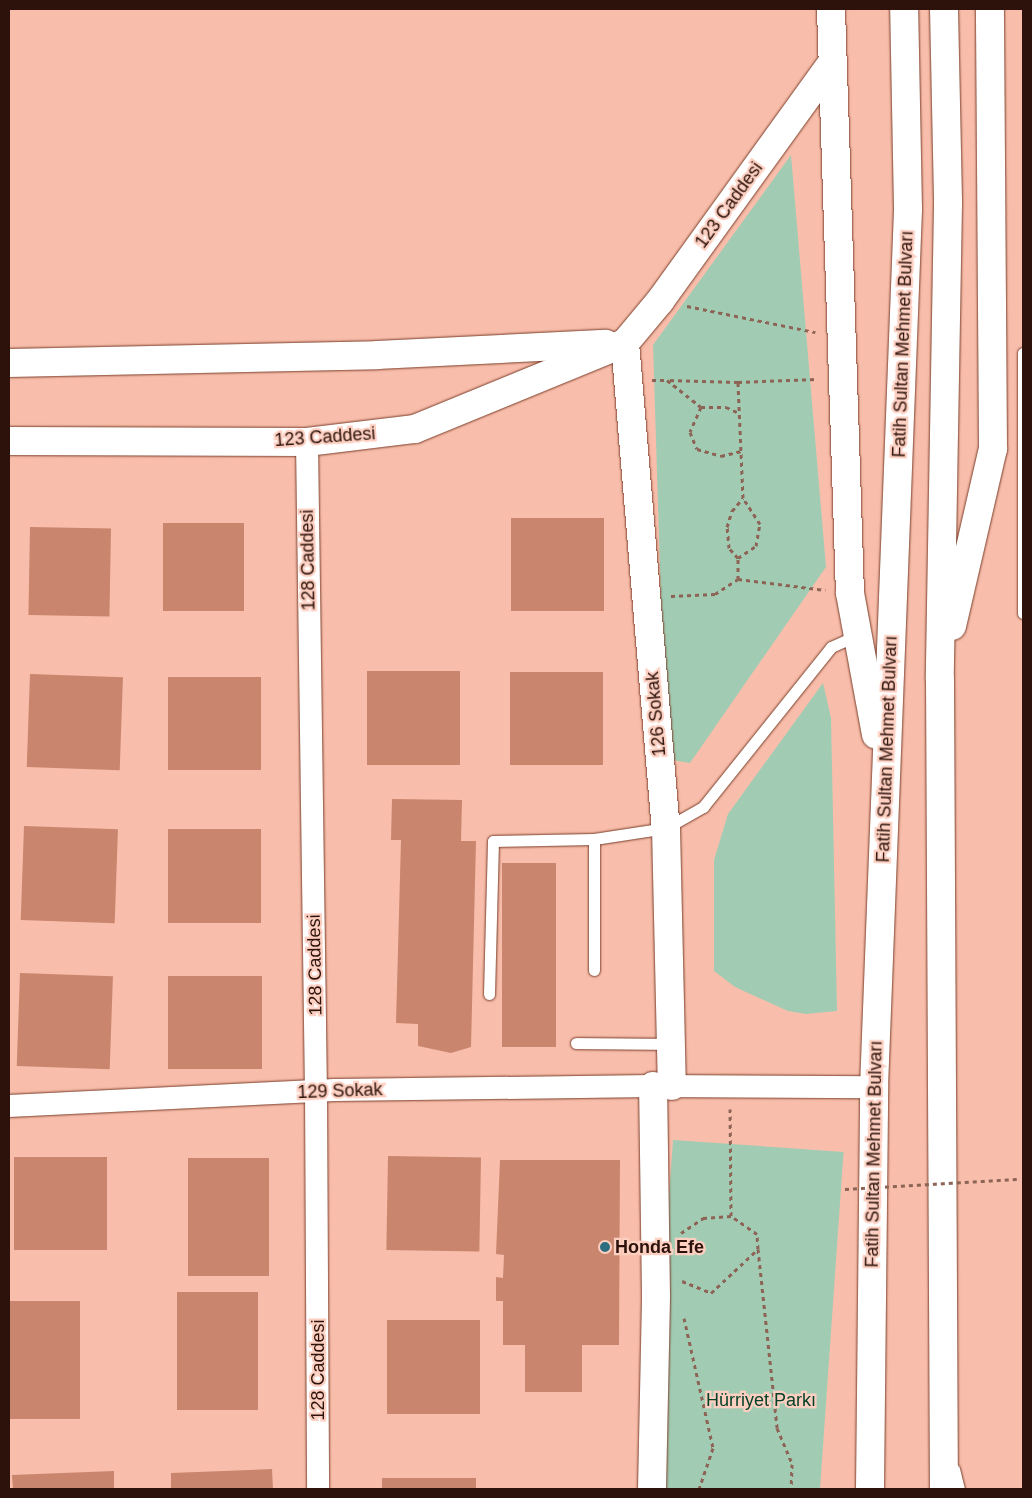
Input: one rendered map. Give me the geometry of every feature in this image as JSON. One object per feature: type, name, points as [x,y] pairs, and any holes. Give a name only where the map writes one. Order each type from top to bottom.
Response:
[{"type":"main road","points":[[831,9],[831,64],[850,593],[885,785]]},
{"type":"main road","name":"Fatih Sultan Mehmet Bulvarı","points":[[870,1489],[874,1087],[908,209],[904,9]]},
{"type":"main road","points":[[944,9],[948,204],[940,679],[944,1489]]},
{"type":"main road","points":[[940,679],[993,450],[990,9]]},
{"type":"main road","name":"123 Caddesi","points":[[9,442],[306,442],[415,429],[624,343],[660,301],[831,64]]},
{"type":"main road","points":[[9,363],[376,355],[624,343]]},
{"type":"main road","name":"126 Sokak","points":[[624,343],[666,828],[671,1044],[663,1086],[652,1489]]},
{"type":"street","name":"128 Caddesi","points":[[306,442],[316,1091],[318,1489]]},
{"type":"street","name":"129 Sokak","points":[[9,1106],[316,1091],[663,1086],[874,1087]]},
{"type":"lane","points":[[1023,353],[1023,614]]},
{"type":"lane","points":[[490,994],[493,841],[594,839],[666,828],[703,807],[831,647],[858,635]]},
{"type":"lane","points":[[594,839],[594,970]]},
{"type":"lane","points":[[576,1042],[671,1044]]},
{"type":"lane","points":[[944,1434],[959,1489]]},
{"type":"path","points":[[660,301],[840,337]]},
{"type":"path","points":[[739,413],[726,407],[701,407],[667,380],[738,382],[842,378]]},
{"type":"path","points":[[738,382],[743,498],[760,524],[756,546],[738,558]]},
{"type":"path","points":[[701,407],[690,432],[697,449],[721,456],[740,451]]},
{"type":"path","points":[[738,579],[738,558],[729,548],[727,527],[732,511],[743,498]]},
{"type":"path","points":[[646,598],[715,594],[738,579],[850,593]]},
{"type":"path","points":[[729,1086],[731,1216]]},
{"type":"path","points":[[845,1189],[1021,1179]]},
{"type":"path","points":[[678,1235],[703,1218],[731,1216],[757,1234],[777,1428],[792,1464],[791,1489]]},
{"type":"path","points":[[675,1278],[711,1293],[758,1249]]},
{"type":"path","points":[[683,1316],[712,1448],[699,1489]]},
{"type":"green space","points":[[791,155],[826,567],[690,763],[666,759],[653,345]]},
{"type":"green space","points":[[823,683],[831,718],[837,1011],[806,1014],[788,1011],[735,987],[714,971],[714,860],[728,814]]},
{"type":"green space","name":"Hürriyet Parkı","points":[[673,1140],[844,1152],[820,1489],[649,1488]]},
{"type":"building","points":[[511,518],[604,518],[604,611],[511,611]]},
{"type":"building","points":[[163,523],[244,523],[244,611],[163,611]]},
{"type":"building","points":[[30,527],[111,528],[109,616],[28,615]]},
{"type":"building","points":[[367,671],[460,671],[460,765],[367,765]]},
{"type":"building","points":[[510,672],[603,672],[603,765],[510,765]]},
{"type":"building","points":[[30,674],[123,677],[120,770],[27,767]]},
{"type":"building","points":[[168,677],[261,677],[261,770],[168,770]]},
{"type":"building","points":[[392,799],[462,800],[461,841],[476,841],[471,1047],[451,1053],[418,1046],[418,1024],[396,1023],[401,840],[391,840]]},
{"type":"building","points":[[24,826],[118,829],[115,923],[21,920]]},
{"type":"building","points":[[168,829],[261,829],[261,923],[168,923]]},
{"type":"building","points":[[502,863],[556,863],[556,1047],[502,1047]]},
{"type":"building","points":[[20,973],[113,976],[110,1069],[17,1066]]},
{"type":"building","points":[[168,976],[262,976],[262,1069],[168,1069]]},
{"type":"building","points":[[388,1156],[481,1158],[479,1252],[386,1250]]},
{"type":"building","points":[[14,1157],[107,1157],[107,1250],[14,1250]]},
{"type":"building","points":[[188,1158],[269,1158],[269,1276],[188,1276]]},
{"type":"building","points":[[500,1160],[620,1160],[619,1345],[582,1345],[582,1392],[525,1392],[525,1345],[503,1345],[503,1301],[496,1301],[496,1277],[503,1278],[504,1255],[496,1254]]},
{"type":"building","points":[[177,1292],[258,1292],[258,1410],[177,1410]]},
{"type":"building","points":[[9,1301],[80,1301],[80,1419],[9,1419]]},
{"type":"building","points":[[387,1320],[480,1320],[480,1414],[387,1414]]},
{"type":"building","points":[[272,1469],[273,1489],[171,1489],[171,1473]]},
{"type":"building","points":[[114,1471],[114,1489],[13,1489],[12,1475]]},
{"type":"building","points":[[382,1478],[476,1478],[476,1489],[382,1489]]},
{"type":"place","name":"Honda Efe","points":[[605,1247]]}]
